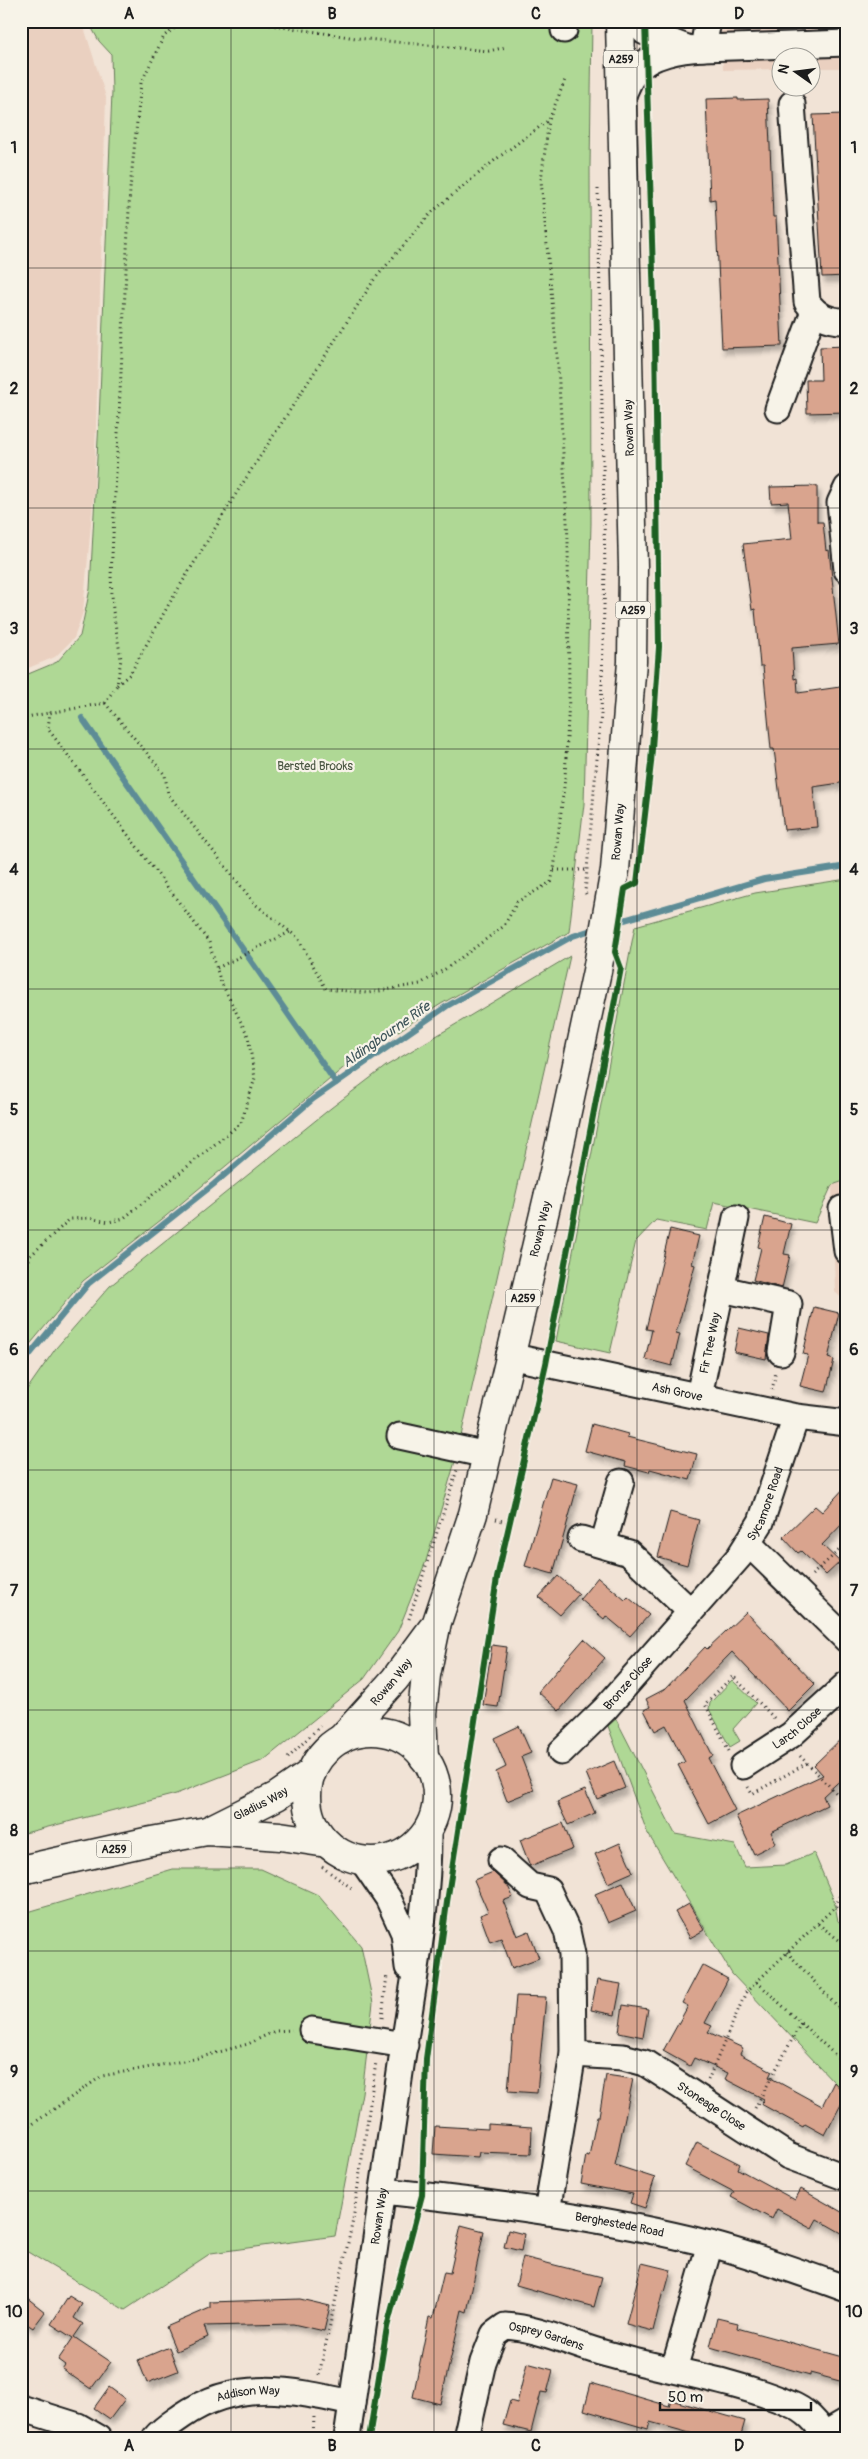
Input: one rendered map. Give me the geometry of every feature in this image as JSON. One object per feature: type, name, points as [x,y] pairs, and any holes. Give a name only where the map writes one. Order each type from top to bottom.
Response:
[{"type":"highway","name":"Rowan Way","points":[[424,1758],[422,1713],[426,1674],[437,1622],[473,1514],[554,1172],[597,970],[613,883],[622,800],[631,672],[633,567],[620,21]]},
{"type":"highway","name":"Rowan Way","points":[[341,1739],[395,1679],[437,1622]]},
{"type":"highway","points":[[377,1731],[395,1735],[411,1744],[424,1758],[433,1774],[436,1792],[435,1810],[428,1828],[416,1843],[400,1854],[382,1860],[362,1860],[349,1857],[327,1843],[315,1828],[308,1810],[307,1790],[312,1772],[328,1747],[341,1739],[358,1732],[377,1731]]},
{"type":"highway","name":"Gladius Way","points":[[208,1831],[277,1796],[312,1772]]},
{"type":"highway","name":"Gladius Way","points":[[21,1870],[146,1842],[208,1831],[280,1836],[327,1843]]},
{"type":"street","points":[[635,21],[645,32],[695,48]]},
{"type":"street","points":[[695,48],[708,21]]},
{"type":"street","points":[[622,96],[635,72],[646,63],[695,48],[847,43]]},
{"type":"street","points":[[792,104],[804,287],[807,302],[814,311],[825,319],[847,321]]},
{"type":"street","points":[[778,409],[814,311]]},
{"type":"street","points":[[847,488],[840,503],[847,570]]},
{"type":"street","points":[[842,1209],[847,1251]]},
{"type":"street","name":"Fir Tree Way","points":[[699,1396],[736,1218]]},
{"type":"street","points":[[722,1289],[789,1304],[781,1352]]},
{"type":"street","name":"Ash Grove","points":[[509,1356],[796,1417],[847,1423]]},
{"type":"street","name":"Sycamore Road","points":[[796,1417],[761,1522],[748,1543],[847,1640]]},
{"type":"street","points":[[400,1436],[487,1455]]},
{"type":"street","points":[[621,1482],[592,1542],[629,1552],[690,1610]]},
{"type":"street","name":"Bronze Close","points":[[561,1752],[605,1709],[690,1610],[739,1557],[748,1543]]},
{"type":"street","name":"Larch Close","points":[[740,1767],[788,1737],[847,1684]]},
{"type":"street","name":"Rowan Way","points":[[347,2438],[404,2045],[420,1954],[427,1882],[428,1828]]},
{"type":"street","name":"Rowan Way","points":[[362,1860],[388,1898],[404,1933],[412,1997]]},
{"type":"street","points":[[501,1860],[530,1886],[548,1890],[567,1931],[572,1954],[573,2054],[547,2212]]},
{"type":"street","points":[[312,2030],[404,2045]]},
{"type":"street","name":"Stoneage Close","points":[[573,2054],[623,2057],[645,2063],[788,2156],[847,2178]]},
{"type":"street","name":"Berghestede Road","points":[[384,2191],[547,2212],[710,2244],[779,2265],[847,2289]]},
{"type":"street","points":[[674,2369],[710,2244]]},
{"type":"street","name":"Osprey Gardens","points":[[466,2438],[483,2362],[494,2334],[505,2326],[521,2327],[607,2354],[674,2369],[792,2404],[817,2423],[823,2436]]},
{"type":"street","name":"Addison Way","points":[[155,2438],[160,2432],[197,2405],[226,2395],[254,2390],[295,2391],[352,2403]]},
{"type":"street","points":[[23,2411],[78,2426],[99,2438]]},
{"type":"street","points":[[823,2436],[847,2421]]},
{"type":"path","points":[[117,685],[121,659],[113,611],[111,576],[130,189],[141,83],[164,36],[184,21]]},
{"type":"path","points":[[245,21],[356,38],[451,48],[489,51],[506,47]]},
{"type":"path","points":[[105,703],[165,775],[168,794],[255,904],[298,938],[326,989],[368,992],[420,984],[447,968],[504,926],[517,902],[551,882],[565,778],[569,698],[568,539],[558,366],[542,180],[549,120],[565,80]]},
{"type":"path","points":[[21,718],[105,703],[117,685],[130,674],[169,604],[239,489],[374,280],[431,213],[495,160],[549,120]]},
{"type":"path","points":[[588,898],[585,892],[601,714],[605,571],[598,179]]},
{"type":"path","points":[[21,1288],[30,1256],[70,1219],[89,1218],[110,1222],[124,1218],[241,1123],[255,1078],[248,1036],[220,980],[210,942],[48,728],[50,712]]},
{"type":"path","points":[[554,870],[588,870]]},
{"type":"path","points":[[217,968],[290,932]]},
{"type":"path","points":[[767,1411],[781,1352]]},
{"type":"path","points":[[507,1532],[511,1514]]},
{"type":"path","points":[[796,1589],[847,1543]]},
{"type":"path","points":[[807,1763],[752,1794],[740,1767],[705,1704],[733,1676],[788,1737],[807,1763],[847,1804]]},
{"type":"path","points":[[700,2099],[746,1992],[836,1906],[847,1874]]},
{"type":"path","points":[[818,1924],[847,1946]]},
{"type":"path","points":[[787,1952],[847,2018]]},
{"type":"path","points":[[757,1982],[847,2066]]},
{"type":"path","points":[[745,2128],[801,2023]]},
{"type":"path","points":[[21,2132],[102,2076],[194,2059],[248,2044],[275,2031],[312,2030]]},
{"type":"shaded area","points":[[21,21],[82,21],[106,97],[94,490],[83,612],[74,638],[55,657],[21,671]]},
{"type":"shaded area","points":[[721,21],[847,21],[847,68],[820,68],[820,48],[770,48],[770,69],[723,70]]},
{"type":"shaded area","points":[[847,1180],[847,1303],[835,1292],[832,1185]]},
{"type":"green space","name":"Bersted Brooks","points":[[88,21],[592,21],[590,167],[591,523],[584,804],[569,932],[441,1004],[354,1059],[166,1216],[83,1281],[21,1355],[21,677],[57,662],[80,636],[90,589],[99,421],[112,92],[111,54],[99,41]]},
{"type":"green space","points":[[847,879],[847,1180],[832,1185],[815,1223],[714,1202],[707,1230],[656,1220],[636,1241],[610,1353],[556,1341],[635,926],[755,893]]},
{"type":"green space","points":[[570,956],[456,1458],[426,1561],[398,1631],[364,1679],[264,1760],[176,1794],[21,1834],[21,1398],[56,1348],[110,1286],[331,1108],[386,1066]]},
{"type":"green space","points":[[732,1680],[756,1703],[733,1729],[740,1741],[730,1747],[709,1709],[710,1703]]},
{"type":"green space","points":[[616,1719],[675,1834],[735,1845],[745,1867],[786,1865],[814,1853],[834,1900],[838,1921],[847,1930],[847,2094],[732,1974],[647,1832],[608,1726]]},
{"type":"green space","points":[[173,1869],[261,1869],[318,1895],[361,1946],[373,2003],[362,2093],[335,2236],[211,2253],[125,2310],[21,2248],[21,1914]]},
{"type":"building","points":[[738,98],[738,100],[768,99],[773,217],[776,217],[782,346],[722,348],[715,199],[710,200],[706,99]]},
{"type":"building","points":[[844,114],[845,147],[847,147],[847,276],[822,277],[813,115]]},
{"type":"building","points":[[847,346],[847,412],[807,413],[806,380],[821,380],[820,347]]},
{"type":"building","points":[[817,486],[817,522],[823,522],[826,551],[829,550],[839,644],[792,648],[794,679],[797,678],[798,693],[847,686],[847,782],[813,787],[817,827],[784,830],[774,749],[771,749],[763,666],[760,666],[755,609],[752,610],[743,544],[792,539],[788,502],[771,503],[770,487]]},
{"type":"building","points":[[765,1217],[791,1224],[784,1254],[790,1255],[782,1288],[753,1280],[761,1248],[758,1247]]},
{"type":"building","points":[[670,1229],[699,1236],[692,1264],[695,1265],[676,1333],[680,1334],[672,1366],[645,1359],[652,1330],[646,1329]]},
{"type":"building","points":[[814,1307],[839,1313],[828,1358],[834,1360],[826,1392],[800,1386],[808,1355],[803,1354]]},
{"type":"building","points":[[739,1328],[769,1335],[766,1359],[734,1352]]},
{"type":"building","points":[[592,1424],[628,1434],[627,1437],[697,1454],[690,1480],[650,1469],[649,1472],[625,1466],[626,1462],[585,1451]]},
{"type":"building","points":[[551,1477],[578,1484],[553,1574],[525,1566]]},
{"type":"building","points":[[847,1485],[847,1519],[822,1545],[840,1562],[826,1575],[801,1551],[798,1553],[783,1537],[815,1506],[822,1512]]},
{"type":"building","points":[[670,1512],[699,1520],[687,1565],[658,1557]]},
{"type":"building","points":[[558,1576],[579,1594],[560,1615],[539,1597]]},
{"type":"building","points":[[598,1577],[625,1600],[628,1597],[649,1615],[630,1636],[606,1616],[604,1619],[580,1599]]},
{"type":"building","points":[[746,1612],[815,1684],[788,1711],[732,1652],[685,1700],[713,1756],[708,1758],[735,1810],[709,1824],[678,1765],[685,1762],[666,1725],[655,1731],[644,1710],[650,1707],[646,1699],[665,1689],[705,1647],[707,1649]]},
{"type":"building","points":[[584,1639],[605,1658],[559,1711],[538,1692]]},
{"type":"building","points":[[492,1645],[507,1647],[498,1707],[483,1705]]},
{"type":"building","points":[[519,1726],[531,1753],[521,1757],[534,1790],[507,1801],[496,1772],[506,1767],[494,1738]]},
{"type":"building","points":[[847,1733],[847,1774],[823,1796],[827,1805],[771,1832],[776,1843],[754,1854],[736,1816],[823,1775],[814,1765]]},
{"type":"building","points":[[614,1761],[625,1788],[597,1799],[586,1773]]},
{"type":"building","points":[[585,1790],[595,1813],[568,1825],[557,1802]]},
{"type":"building","points":[[563,1823],[573,1849],[530,1866],[520,1840]]},
{"type":"building","points":[[620,1843],[633,1872],[608,1883],[595,1854]]},
{"type":"building","points":[[493,1872],[508,1886],[513,1897],[503,1901],[517,1936],[529,1931],[539,1958],[512,1968],[501,1938],[490,1942],[480,1915],[488,1912],[474,1880]]},
{"type":"building","points":[[623,1882],[636,1911],[608,1923],[595,1894]]},
{"type":"building","points":[[689,1904],[704,1930],[690,1938],[675,1912]]},
{"type":"building","points":[[702,1965],[728,1979],[705,2023],[712,2026],[708,2032],[743,2048],[740,2054],[772,2071],[769,2077],[822,2106],[834,2082],[846,2095],[825,2135],[805,2124],[803,2127],[761,2104],[764,2099],[725,2079],[728,2073],[694,2058],[690,2066],[663,2051],[688,2006],[682,2003]]},
{"type":"building","points":[[597,1980],[621,1984],[615,2015],[591,2010]]},
{"type":"building","points":[[516,1996],[546,1997],[537,2093],[508,2091]]},
{"type":"building","points":[[623,2005],[648,2009],[643,2037],[619,2032]]},
{"type":"building","points":[[606,2075],[633,2079],[615,2165],[655,2178],[645,2208],[630,2203],[633,2194],[581,2184],[586,2155],[589,2156],[597,2116],[599,2116]]},
{"type":"building","points":[[488,2124],[532,2127],[531,2154],[479,2152],[478,2157],[433,2154],[435,2126],[488,2129]]},
{"type":"building","points":[[697,2142],[740,2164],[738,2169],[795,2200],[801,2189],[847,2215],[847,2236],[817,2219],[812,2228],[777,2209],[772,2219],[731,2197],[734,2192],[685,2166]]},
{"type":"building","points":[[461,2225],[484,2231],[467,2312],[462,2310],[440,2404],[413,2397],[429,2317],[433,2318],[444,2272],[450,2273]]},
{"type":"building","points":[[508,2230],[524,2234],[521,2251],[504,2247]]},
{"type":"building","points":[[523,2257],[602,2277],[594,2307],[516,2285]]},
{"type":"building","points":[[642,2263],[671,2270],[665,2292],[663,2291],[653,2331],[626,2324]]},
{"type":"building","points":[[21,2293],[45,2312],[33,2328],[21,2320]]},
{"type":"building","points":[[69,2296],[82,2304],[74,2318],[83,2324],[74,2337],[111,2362],[91,2389],[62,2369],[65,2365],[58,2360],[73,2338],[51,2324]]},
{"type":"building","points":[[300,2299],[330,2306],[324,2331],[293,2324],[204,2326],[208,2337],[176,2351],[166,2327],[210,2308],[210,2302]]},
{"type":"building","points":[[717,2318],[738,2323],[737,2328],[847,2358],[847,2383],[810,2373],[810,2375],[710,2347]]},
{"type":"building","points":[[169,2347],[178,2371],[147,2383],[138,2360]]},
{"type":"building","points":[[527,2363],[553,2370],[547,2393],[541,2392],[531,2432],[503,2425],[510,2401],[517,2403]]},
{"type":"building","points":[[591,2383],[669,2406],[671,2400],[745,2421],[740,2438],[708,2438],[650,2422],[648,2429],[584,2410]]},
{"type":"building","points":[[109,2387],[125,2399],[110,2419],[94,2408]]},
{"type":"waterway","points":[[82,718],[336,1083]]},
{"type":"waterway","name":"Aldingbourne Rife","points":[[614,923],[764,879],[847,866]]},
{"type":"waterway","name":"Aldingbourne Rife","points":[[21,1365],[88,1284],[214,1184],[313,1099],[447,1006],[573,936],[597,928]]},
{"type":"cycle path","points":[[369,2438],[387,2327],[422,2195],[426,2059],[447,1902],[497,1578],[546,1364],[621,968],[615,952],[625,889],[637,883],[651,763],[659,647],[655,335],[645,21]]}]
